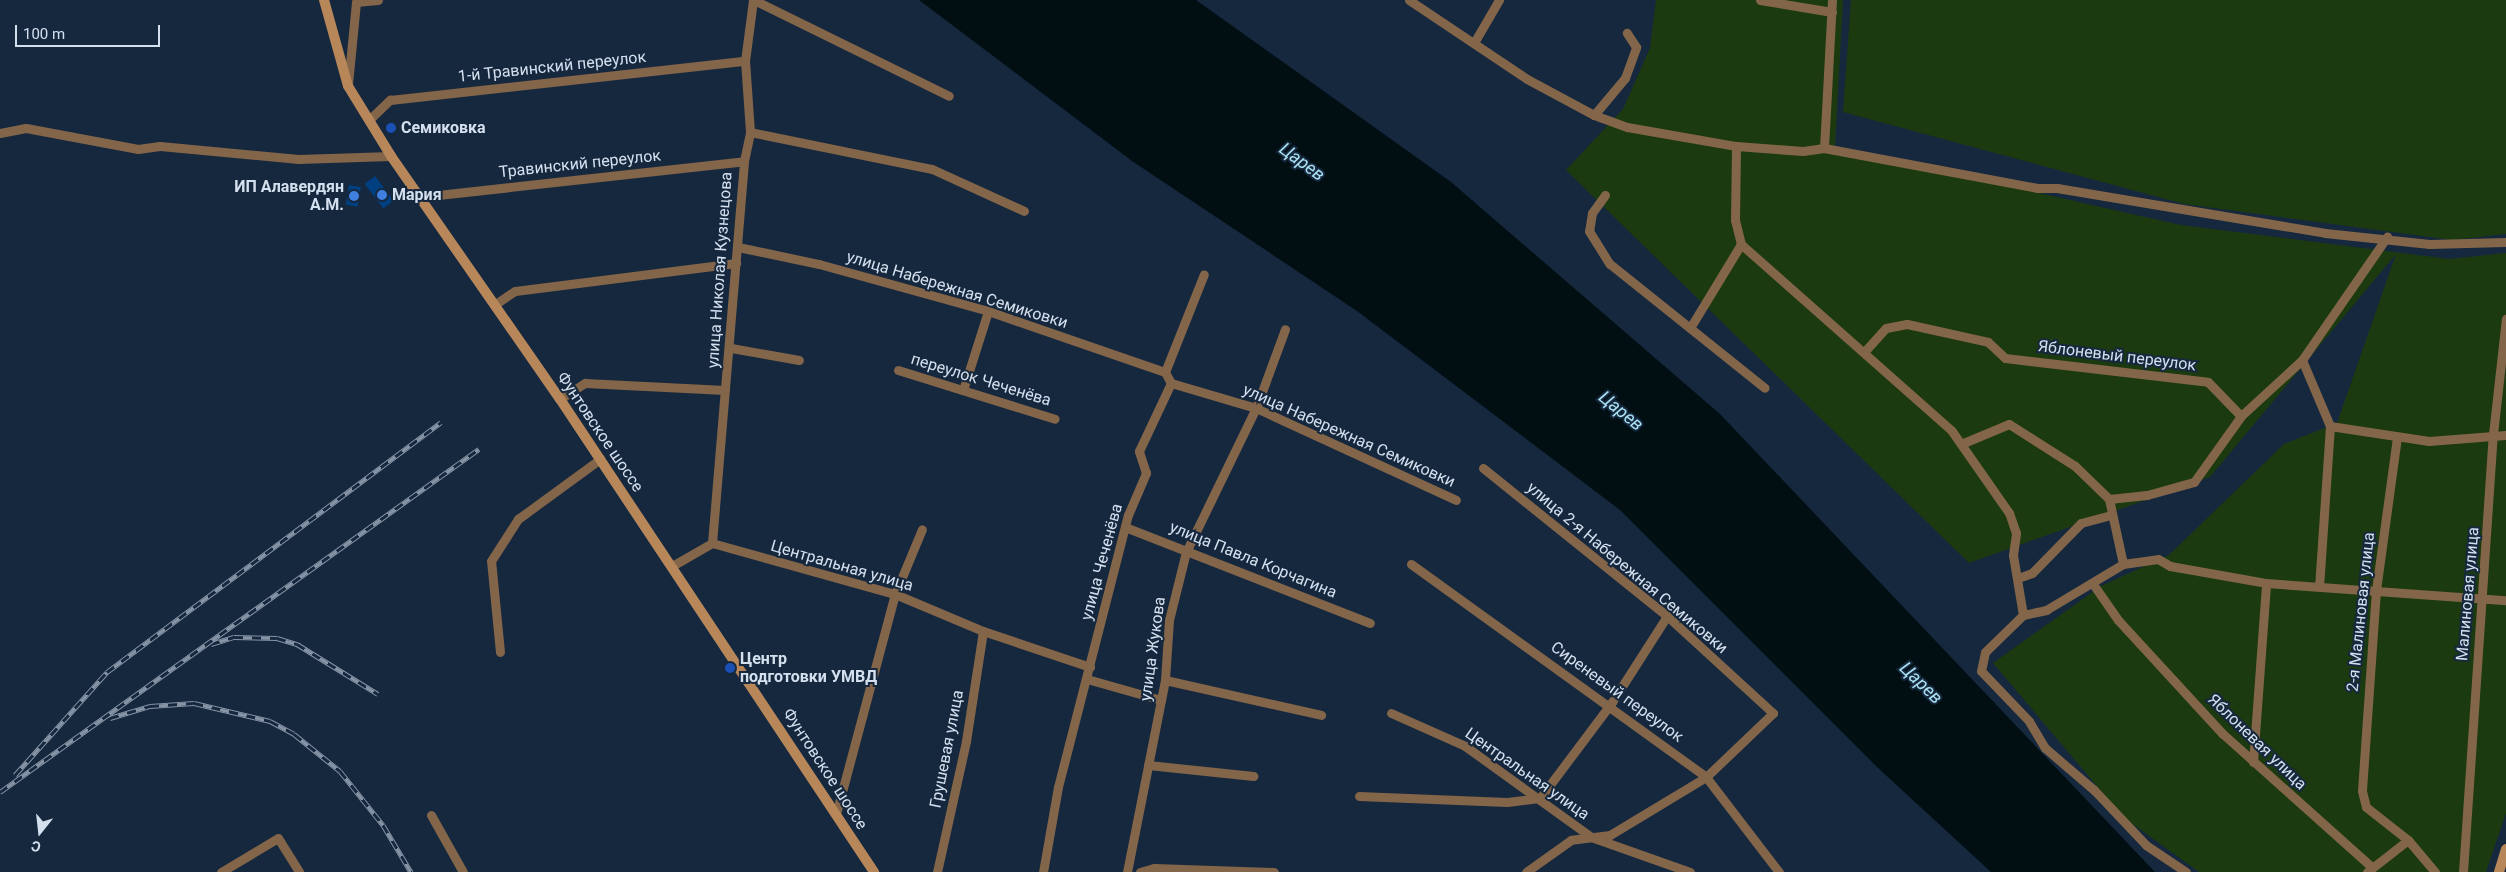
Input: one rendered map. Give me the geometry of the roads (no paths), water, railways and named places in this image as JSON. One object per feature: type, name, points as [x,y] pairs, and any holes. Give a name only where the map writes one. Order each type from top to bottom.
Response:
[{"type":"street","name":"Фунтовское шоссе","points":[[324,0],[348,86],[391,156],[560,398],[874,872]]},
{"type":"street","points":[[348,86],[356,2],[378,0]]},
{"type":"street","points":[[754,0],[949,96]]},
{"type":"street","name":"улица Николая Кузнецова","points":[[712,542],[725,390],[731,348],[744,161],[750,132],[745,61],[754,0]]},
{"type":"street","points":[[1409,0],[1475,41],[1527,79],[1594,115],[1627,127],[1736,146],[1803,151],[1824,148],[2037,188],[2066,189],[2325,233],[2388,237],[2429,244],[2506,242]]},
{"type":"street","points":[[1475,41],[1499,0]]},
{"type":"street","points":[[1760,0],[1832,12]]},
{"type":"street","points":[[1824,148],[1832,0]]},
{"type":"street","points":[[1594,115],[1625,78],[1636,47],[1627,33]]},
{"type":"street","name":"1-й Травинский переулок","points":[[370,119],[390,100],[745,61]]},
{"type":"street","points":[[0,133],[26,128],[138,149],[160,146],[298,158],[391,156]]},
{"type":"street","points":[[750,132],[932,169],[1024,211]]},
{"type":"street","points":[[1736,146],[1735,220],[1742,244],[1865,351],[1961,444],[2009,513],[2016,533],[2013,555],[2023,615]]},
{"type":"street","name":"Травинский переулок","points":[[420,197],[744,161]]},
{"type":"street","points":[[1605,195],[1592,213],[1589,231],[1610,264],[1765,388]]},
{"type":"street","points":[[2109,499],[2147,495],[2194,482],[2241,416],[2302,360],[2388,237]]},
{"type":"street","points":[[1690,328],[1742,244]]},
{"type":"street","name":"улица Набережная Семиковки","points":[[738,247],[818,264],[988,311],[1166,372]]},
{"type":"street","points":[[494,305],[515,290],[736,264]]},
{"type":"street","points":[[1171,383],[1166,372],[1204,274]]},
{"type":"street","points":[[963,390],[988,311]]},
{"type":"street","name":"Малиновая улица","points":[[2463,872],[2493,434],[2506,318]]},
{"type":"street","name":"Яблоневый переулок","points":[[1865,351],[1886,328],[1907,324],[1988,342],[2005,358],[2208,382],[2241,416]]},
{"type":"street","name":"улица Жукова","points":[[1127,872],[1165,680],[1169,620],[1186,552],[1256,408],[1285,329]]},
{"type":"street","points":[[731,348],[799,360]]},
{"type":"street","points":[[2302,360],[2330,426],[2320,587]]},
{"type":"street","name":"переулок Чеченёва","points":[[898,370],[1056,419]]},
{"type":"street","points":[[560,398],[585,383],[725,390]]},
{"type":"street","name":"улица Набережная Семиковки","points":[[1171,383],[1256,408],[1456,500]]},
{"type":"street","name":"улица Чеченёва","points":[[1044,872],[1058,787],[1125,527],[1146,473],[1139,451],[1171,383]]},
{"type":"street","points":[[1961,444],[2009,424],[2075,466],[2109,499],[2123,564]]},
{"type":"street","points":[[2330,426],[2397,438],[2461,440],[2493,434],[2506,435]]},
{"type":"street","name":"2-я Малиновая улица","points":[[2397,438],[2376,590],[2362,791],[2366,808],[2408,840]]},
{"type":"street","points":[[500,652],[491,561],[518,519],[600,459]]},
{"type":"street","name":"улица 2-я Набережная Семиковки","points":[[1484,468],[1667,616],[1773,713],[1706,776]]},
{"type":"street","points":[[2018,578],[2032,573],[2081,523],[2111,515]]},
{"type":"street","name":"улица Павла Корчагина","points":[[1125,527],[1171,542],[1186,552],[1370,623]]},
{"type":"street","points":[[836,814],[895,594],[922,529]]},
{"type":"street","points":[[672,566],[712,542]]},
{"type":"street","name":"Центральная улица","points":[[712,542],[803,572],[895,594],[983,631],[1090,667]]},
{"type":"street","points":[[2186,872],[2146,845],[2094,790],[2045,748],[2029,722],[1982,671],[1985,652],[2023,615],[2046,610],[2093,584],[2123,564],[2158,559],[2170,566],[2266,583],[2506,600]]},
{"type":"street","name":"Сиреневый переулок","points":[[1411,564],[1610,705],[1706,776],[1779,872]]},
{"type":"street","points":[[2253,762],[2266,583]]},
{"type":"street","name":"Яблоневая улица","points":[[2093,584],[2118,620],[2253,762],[2369,870]]},
{"type":"street","points":[[1359,796],[1507,802],[1540,798],[1610,705],[1667,616]]},
{"type":"street","name":"Грушевая улица","points":[[937,872],[966,741],[983,631]]},
{"type":"street","points":[[1087,679],[1161,700]]},
{"type":"street","points":[[1165,680],[1321,715]]},
{"type":"street","name":"Центральная улица","points":[[1391,713],[1465,746],[1540,798],[1591,837],[1690,872]]},
{"type":"street","points":[[1148,765],[1253,776]]},
{"type":"street","points":[[1526,872],[1571,840],[1610,835],[1706,776]]},
{"type":"street","points":[[431,815],[463,872]]},
{"type":"street","points":[[221,872],[278,838],[299,872]]},
{"type":"street","points":[[2369,870],[2408,840],[2435,872]]},
{"type":"street","points":[[2499,872],[2506,849]]},
{"type":"street","points":[[1140,872],[1154,870],[1274,872]]},
{"type":"water","name":"Царев","points":[[919,0],[1196,0],[1451,182],[1720,414],[2155,872],[1991,872],[1877,767],[1620,510],[1357,311],[1132,161]]},
{"type":"railway","points":[[15,775],[107,672],[441,422]]},
{"type":"railway","points":[[0,792],[479,449]]},
{"type":"railway","points":[[211,644],[234,637],[277,638],[297,644],[378,694]]},
{"type":"railway","points":[[110,718],[150,706],[194,703],[270,721],[294,734],[340,771],[383,825],[411,872]]},
{"type":"place","name":"Семиковка","points":[[391,128]]},
{"type":"place","name":"Мария","points":[[382,195]]},
{"type":"place","name":"ИП Алавердян А.М.","points":[[354,196]]},
{"type":"place","name":"Центр подготовки УМВД","points":[[730,668]]}]
